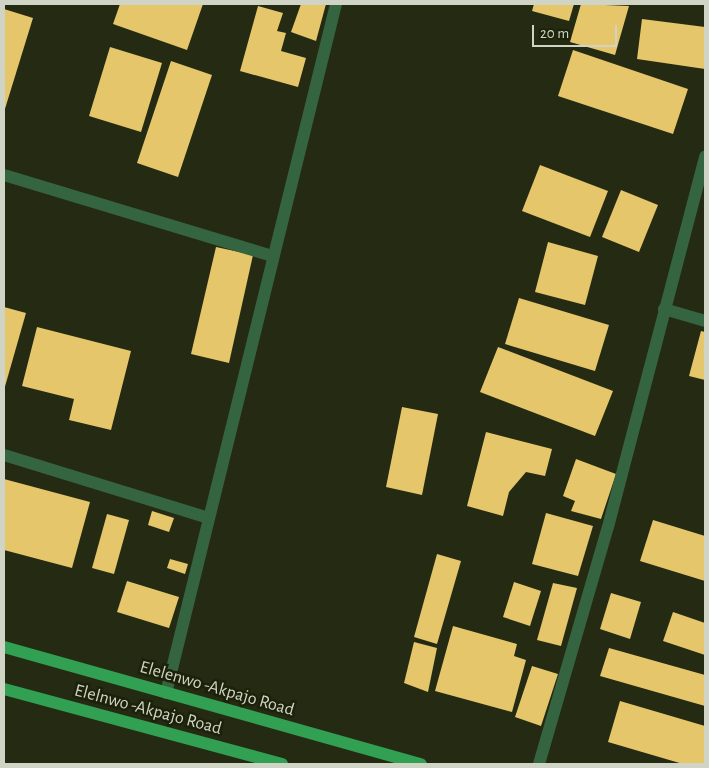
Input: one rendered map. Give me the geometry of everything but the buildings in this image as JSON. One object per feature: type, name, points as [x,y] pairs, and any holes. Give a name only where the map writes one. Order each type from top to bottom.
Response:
[{"type":"main road","name":"Elelenwo -Akpajo Road","points":[[4,647],[421,764]]},
{"type":"main road","name":"Elelnwo -Akpajo Road","points":[[4,689],[282,764]]},
{"type":"street","points":[[166,693],[336,4]]},
{"type":"street","points":[[539,764],[608,527],[705,156]]},
{"type":"street","points":[[4,175],[273,256]]},
{"type":"street","points":[[664,308],[705,321]]},
{"type":"street","points":[[4,455],[209,518]]}]
